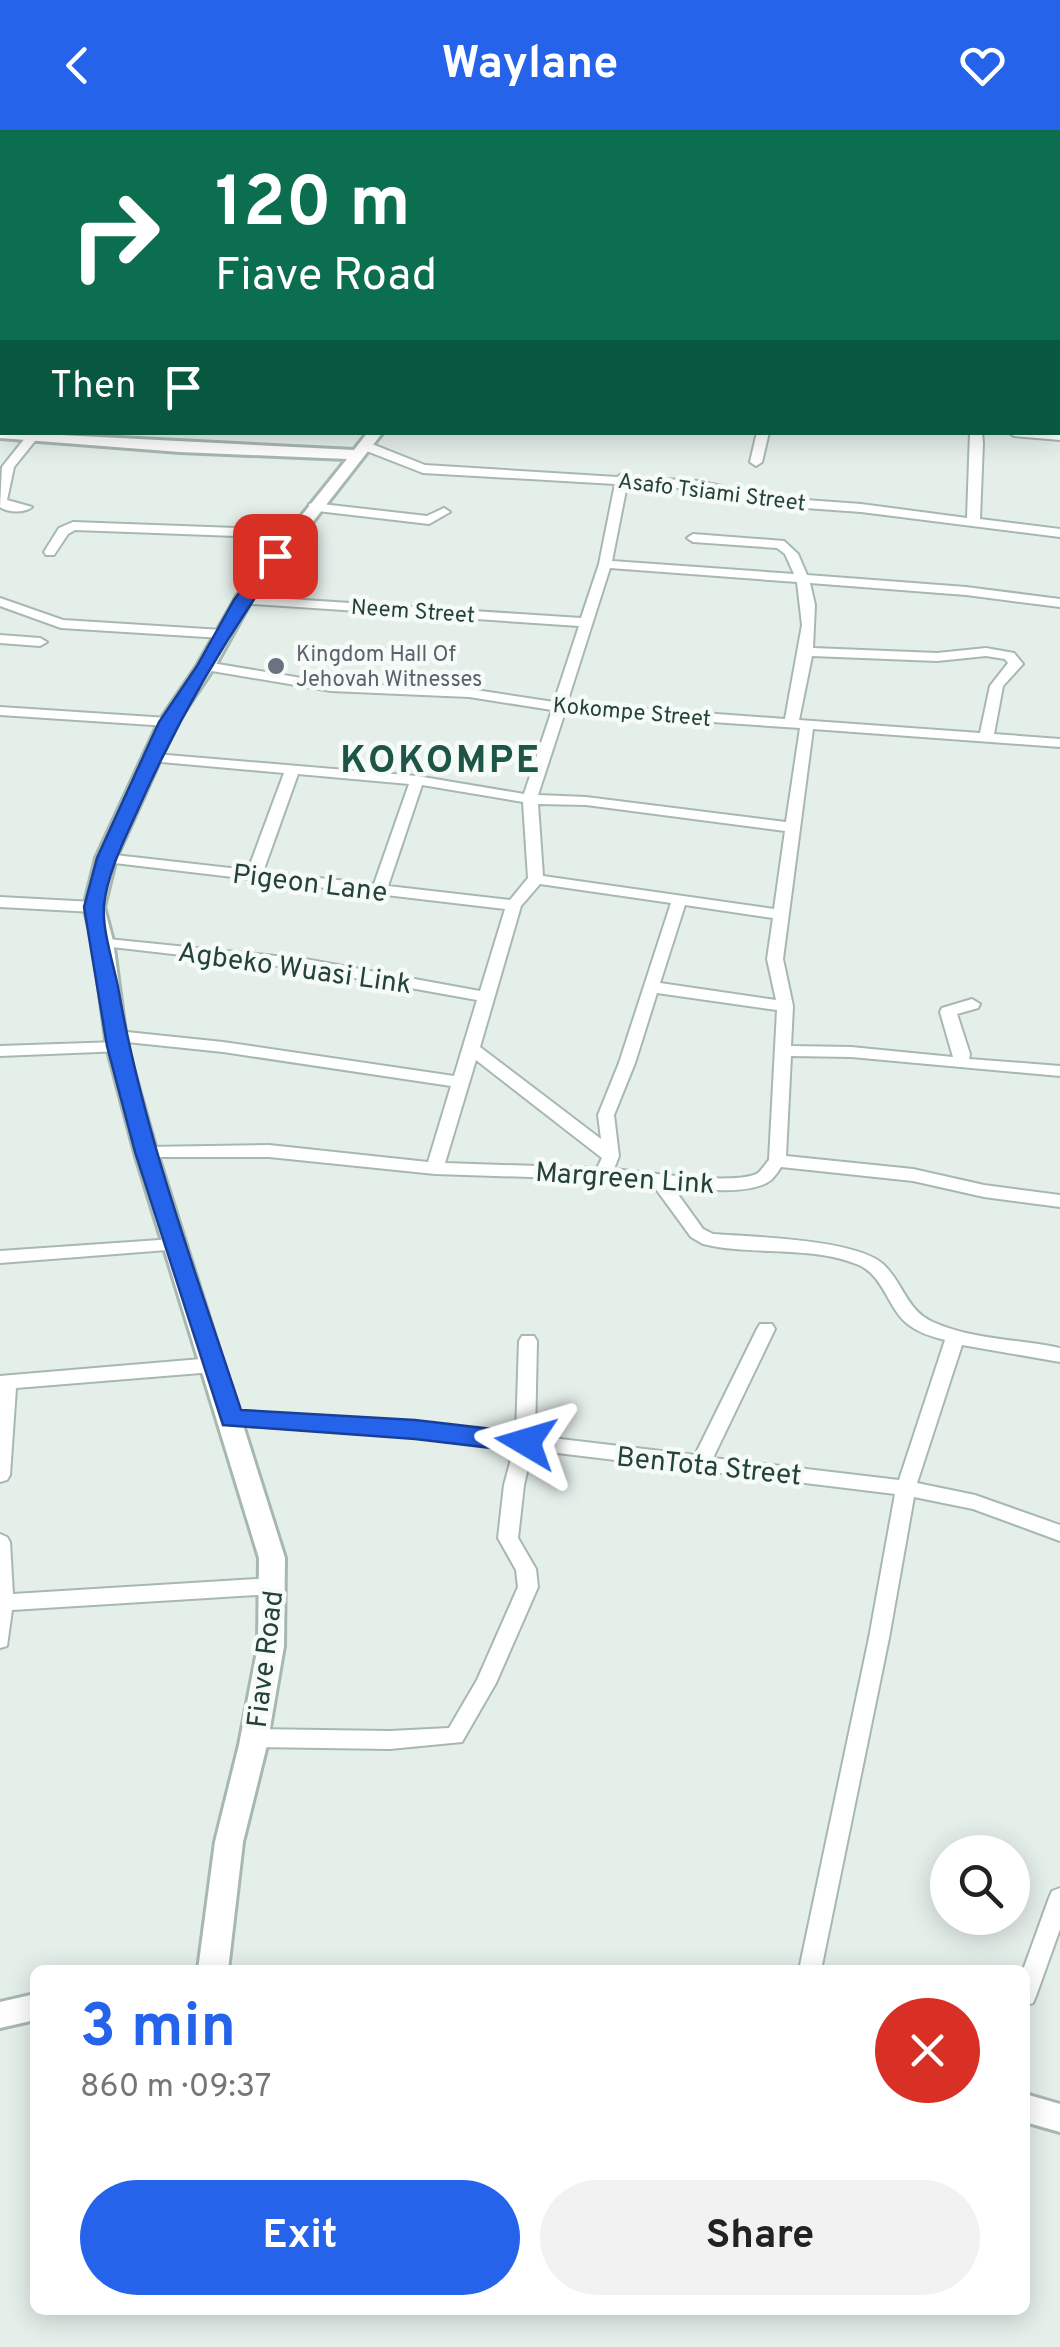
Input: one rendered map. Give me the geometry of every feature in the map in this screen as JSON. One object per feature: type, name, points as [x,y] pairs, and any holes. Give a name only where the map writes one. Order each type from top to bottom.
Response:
[{"type":"street","points":[[26,507],[8,507],[1,501],[8,466],[41,435],[368,445]]},
{"type":"street","points":[[756,462],[762,435]]},
{"type":"street","points":[[974,523],[970,500],[980,454],[977,435]]},
{"type":"street","name":"Asafo Tsiami Street","points":[[368,445],[403,464],[442,472],[698,484],[778,502],[861,508],[1060,533]]},
{"type":"street","name":"Fiave Road","points":[[213,1965],[230,1842],[271,1646],[272,1558],[146,1152],[117,1042],[94,907],[106,858],[155,758],[168,722],[206,666],[243,600],[313,507],[368,445]]},
{"type":"street","points":[[435,1168],[514,905],[536,879],[530,799],[605,564],[622,478]]},
{"type":"street","points":[[313,507],[429,520],[444,512]]},
{"type":"street","points":[[50,552],[63,531],[72,526],[292,534]]},
{"type":"street","points":[[692,538],[780,544],[792,550],[806,578],[810,614],[799,724],[795,828],[775,960],[784,1006],[778,1162],[913,1174],[984,1191],[1060,1201]]},
{"type":"street","points":[[605,564],[1060,602]]},
{"type":"street","name":"Neem Street","points":[[243,600],[584,622]]},
{"type":"street","points":[[0,602],[61,624],[222,634]]},
{"type":"street","points":[[0,639],[40,642]]},
{"type":"street","points":[[805,652],[924,658],[986,652],[1009,656],[1016,664],[1002,674],[994,687],[987,735]]},
{"type":"street","name":"Kokompe Street","points":[[206,666],[331,687],[469,693],[559,707],[1060,743]]},
{"type":"street","points":[[0,711],[168,722]]},
{"type":"street","points":[[155,758],[417,780],[530,799],[586,801],[795,828]]},
{"type":"street","points":[[254,875],[294,770]]},
{"type":"street","points":[[380,891],[417,780]]},
{"type":"street","name":"Pigeon Lane","points":[[106,858],[514,905]]},
{"type":"street","points":[[536,879],[782,915]]},
{"type":"street","points":[[603,1174],[611,1156],[606,1115],[680,898]]},
{"type":"street","points":[[0,902],[94,907]]},
{"type":"street","name":"Agbeko Wuasi Link","points":[[102,942],[305,964],[486,997]]},
{"type":"street","points":[[652,988],[784,1006]]},
{"type":"street","points":[[959,1064],[962,1054],[948,1012],[972,1004]]},
{"type":"street","points":[[0,1051],[117,1042],[222,1047],[459,1082]]},
{"type":"street","points":[[471,1048],[611,1156]]},
{"type":"street","points":[[782,1051],[840,1048],[885,1058],[1060,1072]]},
{"type":"street","name":"Margreen Link","points":[[146,1152],[269,1151],[435,1168],[737,1184],[766,1176],[778,1162]]},
{"type":"street","points":[[658,1178],[697,1232],[709,1240],[828,1252],[874,1264],[898,1296],[902,1312],[918,1323],[956,1339],[1060,1355]]},
{"type":"street","points":[[0,1257],[174,1246]]},
{"type":"street","points":[[699,1466],[766,1329]]},
{"type":"street","points":[[811,1965],[906,1488],[956,1339]]},
{"type":"street","points":[[254,1738],[455,1736],[486,1684],[528,1587],[526,1569],[508,1538],[514,1485],[526,1442],[528,1341]]},
{"type":"street","points":[[0,1474],[4,1383],[213,1365]]},
{"type":"street","name":"BenTota Street","points":[[231,1418],[415,1430],[906,1488],[976,1502],[1060,1533]]},
{"type":"street","points":[[0,1542],[0,1640]]},
{"type":"street","points":[[3,1604],[274,1586]]},
{"type":"street","points":[[1030,1982],[1060,1898]]},
{"type":"street","points":[[0,2015],[30,2008]]},
{"type":"street","points":[[1030,2109],[1060,2118]]},
{"type":"place","name":"Kingdom Hall Of Jehovah Witnesses","points":[[276,666]]},
{"type":"district","name":"KOKOMPE","points":[[441,759]]},
{"type":"route","points":[[275,556],[243,600],[206,666],[168,722],[155,758],[106,858],[94,907],[118,1046],[146,1152],[231,1418],[526,1442]]}]
